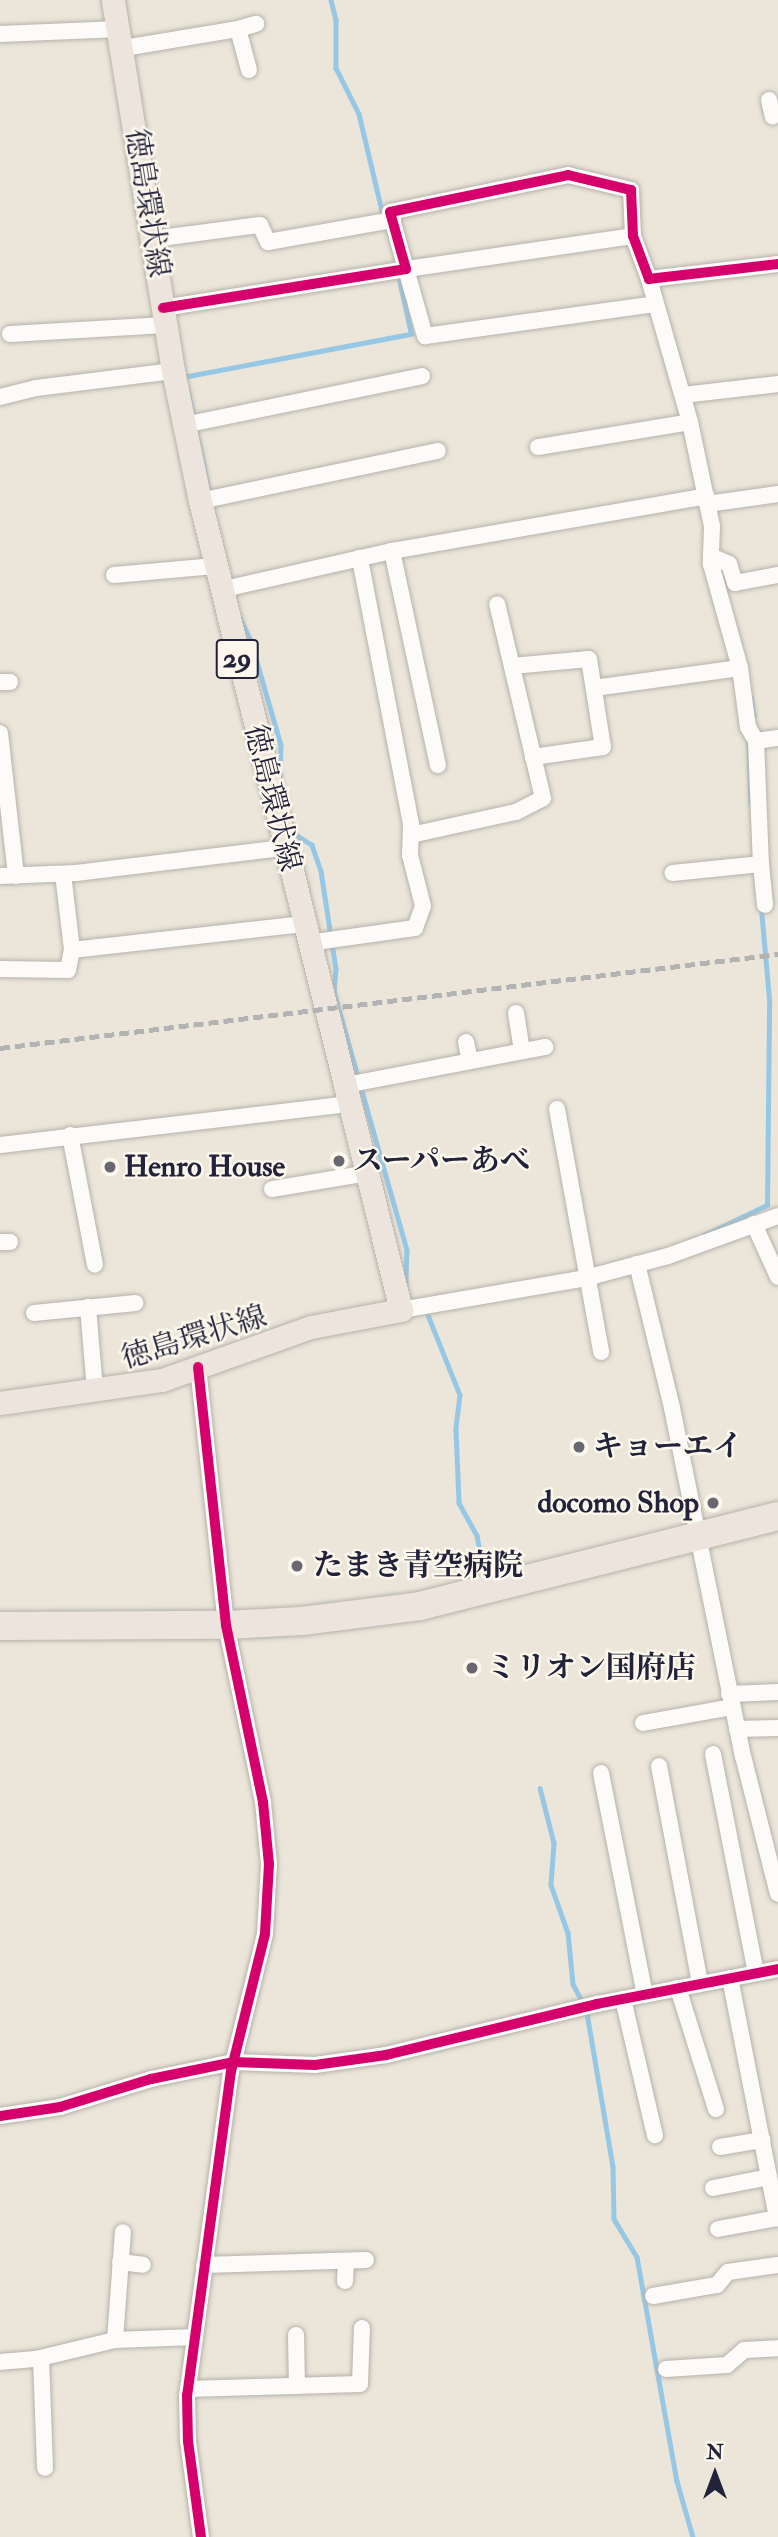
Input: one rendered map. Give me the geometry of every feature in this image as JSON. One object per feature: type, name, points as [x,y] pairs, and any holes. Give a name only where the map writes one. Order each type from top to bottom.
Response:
[{"type":"highway","points":[[0,1626],[226,1625],[302,1621],[420,1606],[778,1516]]},
{"type":"main road","name":"徳島環状線","points":[[0,1403],[162,1380],[311,1327],[401,1310],[319,937],[284,848],[225,589],[215,566],[208,500],[193,423],[173,371],[122,38],[113,0]]},
{"type":"street","points":[[0,34],[122,38],[238,29],[256,24]]},
{"type":"street","points":[[238,29],[249,70]]},
{"type":"street","points":[[769,100],[771,117]]},
{"type":"street","points":[[655,304],[425,337],[401,270],[388,221],[390,212],[568,175],[631,190],[632,236],[649,279],[690,422],[707,500],[711,556],[740,668],[753,736],[756,865],[765,905]]},
{"type":"street","points":[[153,239],[260,225],[268,242],[388,221]]},
{"type":"street","points":[[10,334],[164,316],[401,270],[632,236]]},
{"type":"street","points":[[649,279],[778,264]]},
{"type":"street","points":[[0,397],[36,388],[173,371]]},
{"type":"street","points":[[193,423],[422,376]]},
{"type":"street","points":[[683,395],[778,384]]},
{"type":"street","points":[[538,447],[690,422]]},
{"type":"street","points":[[208,500],[438,451]]},
{"type":"street","points":[[225,589],[392,551],[707,500],[778,494]]},
{"type":"street","points":[[392,551],[438,765]]},
{"type":"street","points":[[711,556],[729,564],[735,583],[778,575]]},
{"type":"street","points":[[72,950],[319,937],[415,928],[423,906],[410,855],[411,835],[360,558]]},
{"type":"street","points":[[114,575],[215,566]]},
{"type":"street","points":[[411,835],[516,812],[543,798],[497,604]]},
{"type":"street","points":[[512,666],[589,659],[603,747],[533,757]]},
{"type":"street","points":[[594,688],[740,668]]},
{"type":"street","points":[[0,733],[8,876],[63,874],[284,848]]},
{"type":"street","points":[[753,736],[778,738]]},
{"type":"street","points":[[672,873],[756,865]]},
{"type":"street","points":[[0,969],[68,970],[72,950],[63,874]]},
{"type":"street","points":[[516,1013],[522,1051]]},
{"type":"street","points":[[466,1042],[470,1061]]},
{"type":"street","points":[[0,1145],[354,1088],[420,1064],[470,1061],[545,1047]]},
{"type":"street","points":[[557,1109],[601,1352]]},
{"type":"street","points":[[70,1135],[95,1265]]},
{"type":"street","points":[[272,1189],[369,1172]]},
{"type":"street","points":[[401,1310],[586,1278],[636,1265],[778,1216]]},
{"type":"street","points":[[754,1224],[778,1277]]},
{"type":"street","points":[[636,1265],[672,1408],[695,1537],[737,1729],[778,1894]]},
{"type":"street","points":[[34,1312],[136,1303]]},
{"type":"street","points":[[88,1307],[95,1391]]},
{"type":"street","points":[[198,1367],[226,1625],[263,1802],[268,1852],[265,1934],[234,2062],[188,2389],[188,2441],[201,2537]]},
{"type":"street","points":[[643,1723],[778,1692]]},
{"type":"street","points":[[737,1729],[778,1728]]},
{"type":"street","points":[[713,1754],[757,1973]]},
{"type":"street","points":[[659,1766],[700,1984]]},
{"type":"street","points":[[601,1773],[645,1994]]},
{"type":"street","points":[[0,2116],[60,2107],[151,2079],[234,2062],[314,2065],[386,2055],[645,1994],[778,1969]]},
{"type":"street","points":[[718,2229],[777,2218],[730,1978]]},
{"type":"street","points":[[678,1988],[716,2109]]},
{"type":"street","points":[[623,1999],[654,2134]]},
{"type":"street","points":[[720,2147],[762,2140]]},
{"type":"street","points":[[713,2188],[769,2178]]},
{"type":"street","points":[[115,2340],[123,2232]]},
{"type":"street","points":[[204,2265],[287,2270],[366,2260]]},
{"type":"street","points":[[345,2281],[346,2261]]},
{"type":"street","points":[[120,2262],[143,2265]]},
{"type":"street","points":[[653,2296],[717,2286],[728,2272],[778,2265]]},
{"type":"street","points":[[188,2389],[360,2384],[362,2328]]},
{"type":"street","points":[[296,2335],[297,2386]]},
{"type":"street","points":[[0,2361],[41,2358],[115,2340],[195,2337]]},
{"type":"street","points":[[666,2369],[727,2365],[744,2350],[778,2348]]},
{"type":"street","points":[[41,2358],[45,2468]]},
{"type":"waterway","points":[[331,0],[336,20],[336,68],[359,114],[384,219]]},
{"type":"waterway","points":[[183,377],[411,334],[398,275]]},
{"type":"waterway","points":[[188,391],[210,496]]},
{"type":"waterway","points":[[239,616],[251,641],[281,745],[280,785]]},
{"type":"waterway","points":[[751,697],[754,716]]},
{"type":"waterway","points":[[749,742],[751,803]]},
{"type":"waterway","points":[[290,831],[312,845],[321,871],[336,969],[334,992],[407,1250],[406,1287]]},
{"type":"waterway","points":[[704,1235],[767,1205],[769,999],[761,909]]},
{"type":"waterway","points":[[428,1315],[460,1395],[456,1430],[459,1503],[477,1536],[485,1578]]},
{"type":"waterway","points":[[540,1788],[554,1843],[551,1885],[568,1933],[573,1984],[583,2003]]},
{"type":"waterway","points":[[587,2013],[613,2166],[614,2219],[637,2257],[677,2481],[693,2537]]},
{"type":"railway","points":[[0,1048],[778,954]]},
{"type":"cycle path","points":[[163,308],[406,269],[390,212],[568,175],[631,190],[633,236],[649,279],[778,264]]},
{"type":"cycle path","points":[[198,1367],[226,1625],[263,1802],[269,1864],[265,1934],[231,2071],[187,2395],[188,2441],[201,2537]]},
{"type":"cycle path","points":[[0,2116],[60,2107],[151,2079],[234,2062],[315,2065],[386,2055],[597,2004],[778,1969]]},
{"type":"place","name":"スーパーあべ","points":[[339,1161]]},
{"type":"place","name":"Henro House","points":[[110,1167]]},
{"type":"place","name":"キョーエイ","points":[[579,1447]]},
{"type":"place","name":"docomo Shop","points":[[713,1503]]},
{"type":"place","name":"たまき青空病院","points":[[297,1566]]},
{"type":"place","name":"ミリオン国府店","points":[[472,1668]]}]
